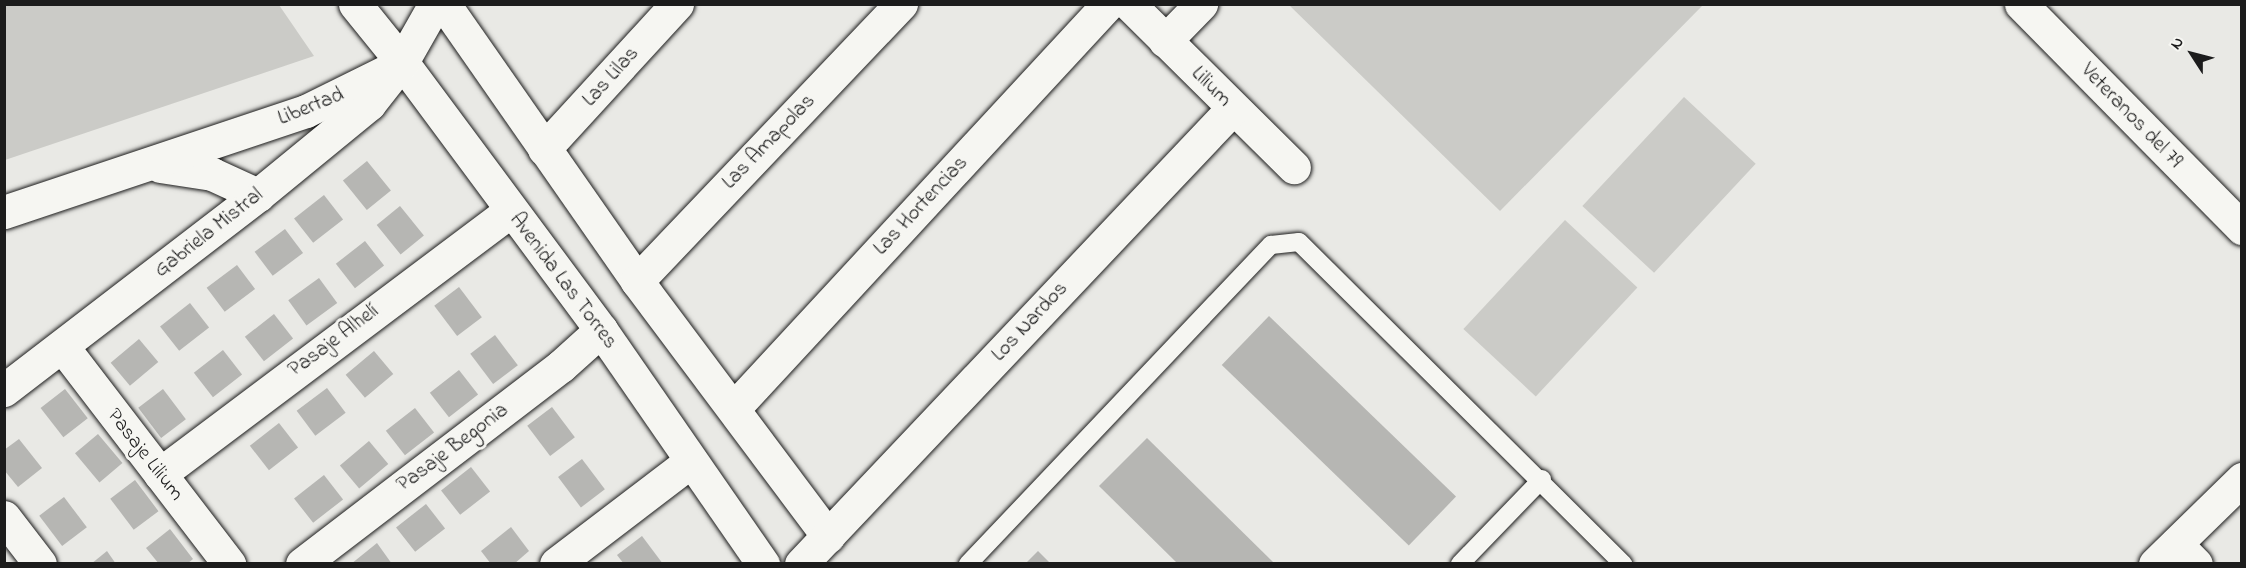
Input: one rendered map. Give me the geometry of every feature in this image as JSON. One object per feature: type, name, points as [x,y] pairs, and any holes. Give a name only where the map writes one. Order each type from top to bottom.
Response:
[{"type":"street","name":"Avenida Las Torres","points":[[355,4],[402,62],[510,211],[601,330],[763,564]]},
{"type":"street","points":[[402,62],[435,4]]},
{"type":"street","points":[[444,4],[637,281],[828,536]]},
{"type":"street","name":"Las Lilas","points":[[544,149],[678,4]]},
{"type":"street","name":"Las Amapolas","points":[[637,281],[901,4]]},
{"type":"street","name":"Las Hortencias","points":[[734,408],[1108,4]]},
{"type":"street","name":"Lilium","points":[[1129,4],[1294,167]]},
{"type":"street","points":[[1165,41],[1201,4]]},
{"type":"street","name":"Veteranos del 79","points":[[2021,4],[2241,228]]},
{"type":"street","name":"Libertad","points":[[4,212],[152,165],[331,101],[402,62]]},
{"type":"street","name":"Gabriela Mistral","points":[[4,390],[258,195],[369,104],[402,62]]},
{"type":"street","name":"Los Nardos","points":[[801,564],[1232,108]]},
{"type":"street","name":"Libertad","points":[[152,165],[212,174],[258,195]]},
{"type":"street","name":"Pasaje Alhelí","points":[[160,474],[510,211]]},
{"type":"street","name":"Pasaje Begonia","points":[[302,564],[561,366],[601,330]]},
{"type":"street","name":"Pasaje Lilium","points":[[62,346],[229,564]]},
{"type":"street","points":[[556,564],[692,461]]},
{"type":"street","points":[[2176,557],[2241,479]]},
{"type":"street","points":[[4,517],[40,564]]},
{"type":"lane","points":[[968,564],[1271,245],[1299,242],[1542,479],[1623,564]]},
{"type":"lane","points":[[1460,564],[1542,479]]},
{"type":"shaded area","points":[[4,5],[279,5],[314,56],[5,160]]},
{"type":"shaded area","points":[[1289,5],[1703,5],[1500,211]]},
{"type":"shaded area","points":[[1684,97],[1756,164],[1654,273],[1582,206]]},
{"type":"shaded area","points":[[1565,220],[1637,288],[1536,396],[1463,329]]},
{"type":"building","points":[[367,161],[391,191],[367,210],[343,181]]},
{"type":"building","points":[[324,195],[343,219],[313,243],[294,218]]},
{"type":"building","points":[[400,206],[424,236],[401,254],[377,225]]},
{"type":"building","points":[[285,229],[303,253],[273,276],[255,252]]},
{"type":"building","points":[[365,241],[384,265],[355,288],[336,264]]},
{"type":"building","points":[[237,265],[255,289],[225,312],[207,288]]},
{"type":"building","points":[[319,278],[337,303],[306,325],[288,300]]},
{"type":"building","points":[[459,287],[482,317],[457,336],[434,306]]},
{"type":"building","points":[[190,303],[209,327],[179,351],[160,326]]},
{"type":"building","points":[[274,314],[293,338],[264,361],[245,337]]},
{"type":"building","points":[[1269,316],[1456,497],[1409,546],[1222,365]]},
{"type":"building","points":[[495,335],[518,365],[493,384],[470,354]]},
{"type":"building","points":[[139,339],[158,362],[130,386],[111,363]]},
{"type":"building","points":[[223,350],[242,374],[213,397],[194,373]]},
{"type":"building","points":[[374,351],[393,374],[365,398],[346,375]]},
{"type":"building","points":[[459,370],[478,394],[449,417],[430,393]]},
{"type":"building","points":[[327,388],[346,413],[315,436],[297,411]]},
{"type":"building","points":[[65,389],[88,418],[63,437],[41,408]]},
{"type":"building","points":[[163,389],[186,419],[161,438],[138,408]]},
{"type":"building","points":[[552,407],[575,437],[550,456],[527,426]]},
{"type":"building","points":[[415,408],[434,432],[405,455],[386,431]]},
{"type":"building","points":[[279,423],[298,447],[269,470],[250,446]]},
{"type":"building","points":[[98,434],[122,463],[99,482],[75,453]]},
{"type":"building","points":[[1147,438],[1275,564],[1178,564],[1099,486]]},
{"type":"building","points":[[19,439],[42,468],[18,487],[4,470],[4,450]]},
{"type":"building","points":[[369,441],[388,464],[359,488],[340,465]]},
{"type":"building","points":[[582,459],[605,489],[581,507],[558,477]]},
{"type":"building","points":[[471,467],[490,491],[460,515],[441,490]]},
{"type":"building","points":[[324,475],[343,499],[313,523],[294,498]]},
{"type":"building","points":[[135,480],[158,511],[134,530],[110,499]]},
{"type":"building","points":[[64,497],[87,527],[62,546],[39,516]]},
{"type":"building","points":[[426,504],[445,528],[415,552],[396,527]]},
{"type":"building","points":[[511,527],[529,551],[514,564],[491,564],[481,551]]},
{"type":"building","points":[[170,529],[193,559],[187,564],[159,564],[146,548]]},
{"type":"building","points":[[642,536],[663,564],[624,564],[617,555]]},
{"type":"building","points":[[377,543],[392,564],[351,564]]},
{"type":"building","points":[[107,551],[116,564],[91,564]]},
{"type":"building","points":[[1038,551],[1051,564],[1025,564]]}]
